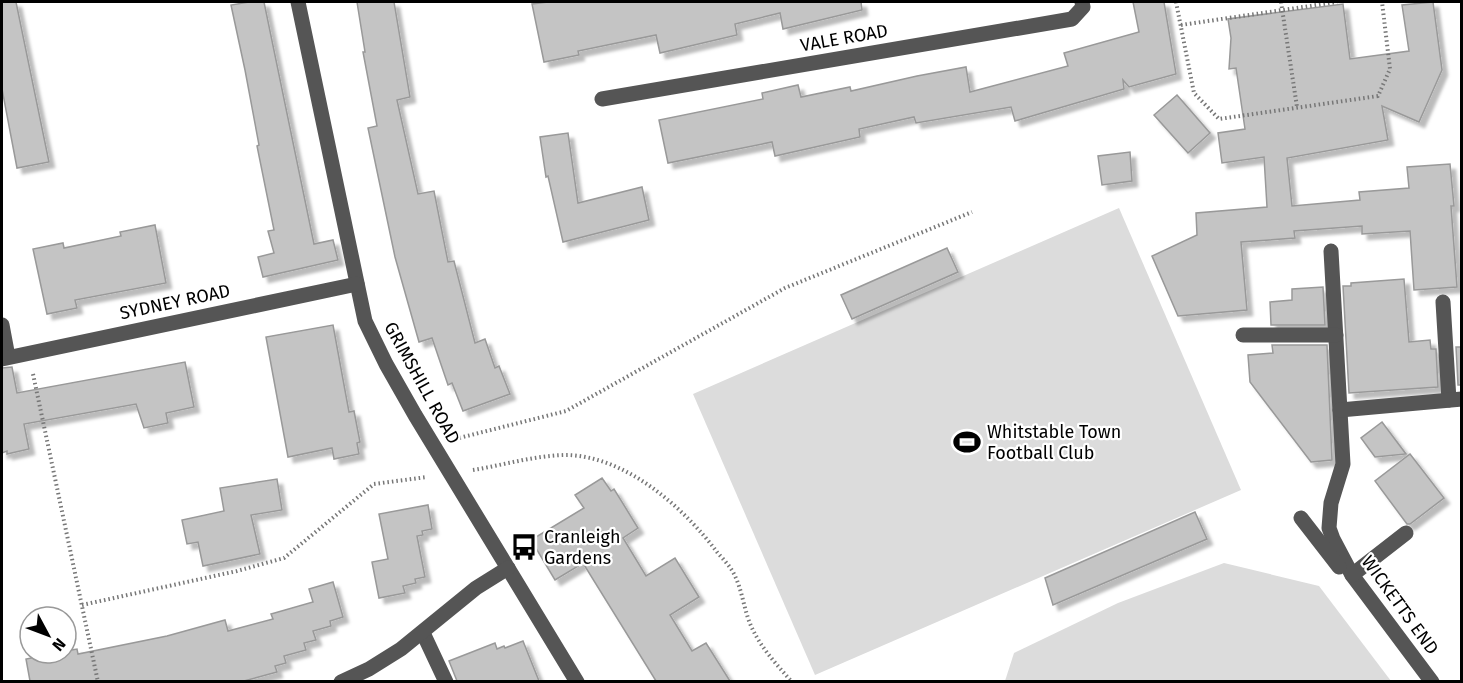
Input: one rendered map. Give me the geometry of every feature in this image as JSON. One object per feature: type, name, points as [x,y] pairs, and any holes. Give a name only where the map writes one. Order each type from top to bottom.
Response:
[{"type":"street","name":"GRIMSHILL ROAD","points":[[298,2],[365,321],[375,344],[434,445],[577,681]]},
{"type":"street","name":"VALE ROAD","points":[[602,99],[1072,19],[1083,7],[1082,2]]},
{"type":"street","name":"WICKETTS END","points":[[1331,251],[1343,464],[1331,503],[1329,528],[1352,575],[1432,681]]},
{"type":"street","name":"SYDNEY ROAD","points":[[5,358],[357,284]]},
{"type":"street","points":[[1340,410],[1455,399],[1443,302]]},
{"type":"street","points":[[2,325],[5,358]]},
{"type":"street","points":[[1244,335],[1336,335]]},
{"type":"street","points":[[1302,518],[1427,681]]},
{"type":"street","points":[[1352,575],[1406,533]]},
{"type":"street","points":[[341,681],[369,669],[401,649],[476,588],[508,568]]},
{"type":"street","points":[[423,633],[446,681]]},
{"type":"path","points":[[1176,2],[1194,93],[1219,118],[1378,96],[1390,69],[1382,2]]},
{"type":"path","points":[[1281,2],[1297,107]]},
{"type":"path","points":[[1181,25],[1337,2]]},
{"type":"path","points":[[434,445],[566,411],[785,288],[972,212]]},
{"type":"path","points":[[28,352],[98,681]]},
{"type":"path","points":[[82,605],[237,571],[284,558],[374,484],[452,474],[549,456],[570,455],[597,459],[620,468],[670,502],[700,530],[734,574],[753,630],[792,681]]},
{"type":"shaded area","name":"Whitstable Town Football Club","points":[[1119,208],[1241,490],[815,675],[693,394]]},
{"type":"shaded area","points":[[1224,563],[1319,586],[1391,681],[1005,681],[1014,653],[1118,603]]},
{"type":"building","points":[[2,2],[16,2],[49,162],[17,168],[2,89]]},
{"type":"building","points":[[264,2],[314,244],[333,240],[338,260],[263,277],[258,257],[274,253],[268,231],[274,230],[231,5]]},
{"type":"building","points":[[357,2],[394,2],[410,97],[397,100],[418,194],[434,191],[448,262],[454,261],[475,343],[485,339],[495,368],[499,366],[510,394],[463,411],[452,383],[448,385],[432,338],[419,342],[395,257],[368,128],[377,126],[363,52],[365,52]]},
{"type":"building","points":[[548,2],[861,2],[862,10],[783,29],[780,13],[735,24],[737,35],[660,53],[656,35],[578,51],[579,55],[544,62],[532,4]]},
{"type":"building","points":[[1133,2],[1164,2],[1176,74],[1129,87],[1123,80],[1124,89],[1015,121],[1011,107],[916,123],[914,117],[859,129],[860,137],[775,156],[772,142],[668,163],[659,120],[763,99],[762,93],[798,85],[801,97],[850,87],[851,91],[966,67],[970,92],[1068,66],[1064,53],[1139,32]]},
{"type":"building","points":[[1433,2],[1442,70],[1419,122],[1382,106],[1388,140],[1287,158],[1292,206],[1360,200],[1359,192],[1409,188],[1407,167],[1450,164],[1457,287],[1414,290],[1410,231],[1362,234],[1362,226],[1294,231],[1295,238],[1241,242],[1247,310],[1178,316],[1152,256],[1197,235],[1196,213],[1267,207],[1264,157],[1222,163],[1218,133],[1245,129],[1236,68],[1229,69],[1231,38],[1228,19],[1343,4],[1350,59],[1409,51],[1402,5]]},
{"type":"building","points":[[1177,95],[1210,133],[1188,153],[1154,115]]},
{"type":"building","points":[[568,133],[578,203],[642,187],[649,220],[563,242],[548,176],[546,177],[540,137]]},
{"type":"building","points":[[1130,152],[1132,181],[1102,185],[1098,156]]},
{"type":"building","points":[[155,225],[166,283],[75,300],[77,308],[47,314],[33,249],[63,243],[64,248],[121,236],[120,232]]},
{"type":"building","points":[[947,248],[958,272],[852,319],[841,295]]},
{"type":"building","points":[[1404,279],[1409,342],[1430,340],[1431,349],[1436,349],[1438,387],[1349,393],[1343,286],[1351,286],[1351,283]]},
{"type":"building","points":[[1323,287],[1325,325],[1271,325],[1270,302],[1292,300],[1292,289]]},
{"type":"building","points":[[333,325],[349,412],[354,411],[360,442],[357,443],[359,454],[334,459],[332,448],[288,457],[266,337]]},
{"type":"building","points":[[1272,345],[1327,345],[1332,460],[1311,462],[1250,382],[1248,355],[1273,353]]},
{"type":"building","points":[[1456,347],[1461,347],[1461,385],[1458,385]]},
{"type":"building","points":[[185,362],[194,407],[166,413],[168,423],[144,428],[136,404],[24,424],[29,449],[2,453],[2,368],[12,367],[17,393]]},
{"type":"building","points":[[1382,422],[1406,454],[1375,457],[1361,438]]},
{"type":"building","points":[[1410,454],[1444,498],[1407,524],[1375,481]]},
{"type":"building","points":[[602,478],[611,491],[614,489],[638,528],[623,538],[646,576],[675,558],[699,597],[670,615],[692,651],[706,643],[730,681],[656,681],[583,563],[555,580],[531,540],[584,508],[575,495]]},
{"type":"building","points":[[277,479],[282,510],[251,515],[260,554],[203,566],[198,542],[187,544],[182,520],[224,511],[220,488]]},
{"type":"building","points":[[428,505],[432,529],[422,531],[423,535],[417,536],[425,577],[415,579],[416,583],[403,586],[405,593],[379,598],[372,562],[388,559],[379,514]]},
{"type":"building","points":[[1195,512],[1207,539],[1053,605],[1045,578]]},
{"type":"building","points":[[333,582],[343,617],[330,621],[331,626],[313,631],[316,640],[304,643],[306,650],[284,656],[286,663],[275,666],[277,672],[244,681],[30,681],[27,665],[78,665],[78,654],[167,636],[225,620],[228,631],[273,619],[271,614],[313,602],[309,589]]},
{"type":"building","points":[[523,641],[539,681],[457,681],[449,661],[495,643],[497,649]]},
{"type":"place","name":"Whitstable Town Football Club","points":[[967,442]]},
{"type":"place","name":"Cranleigh Gardens","points":[[524,547]]}]
